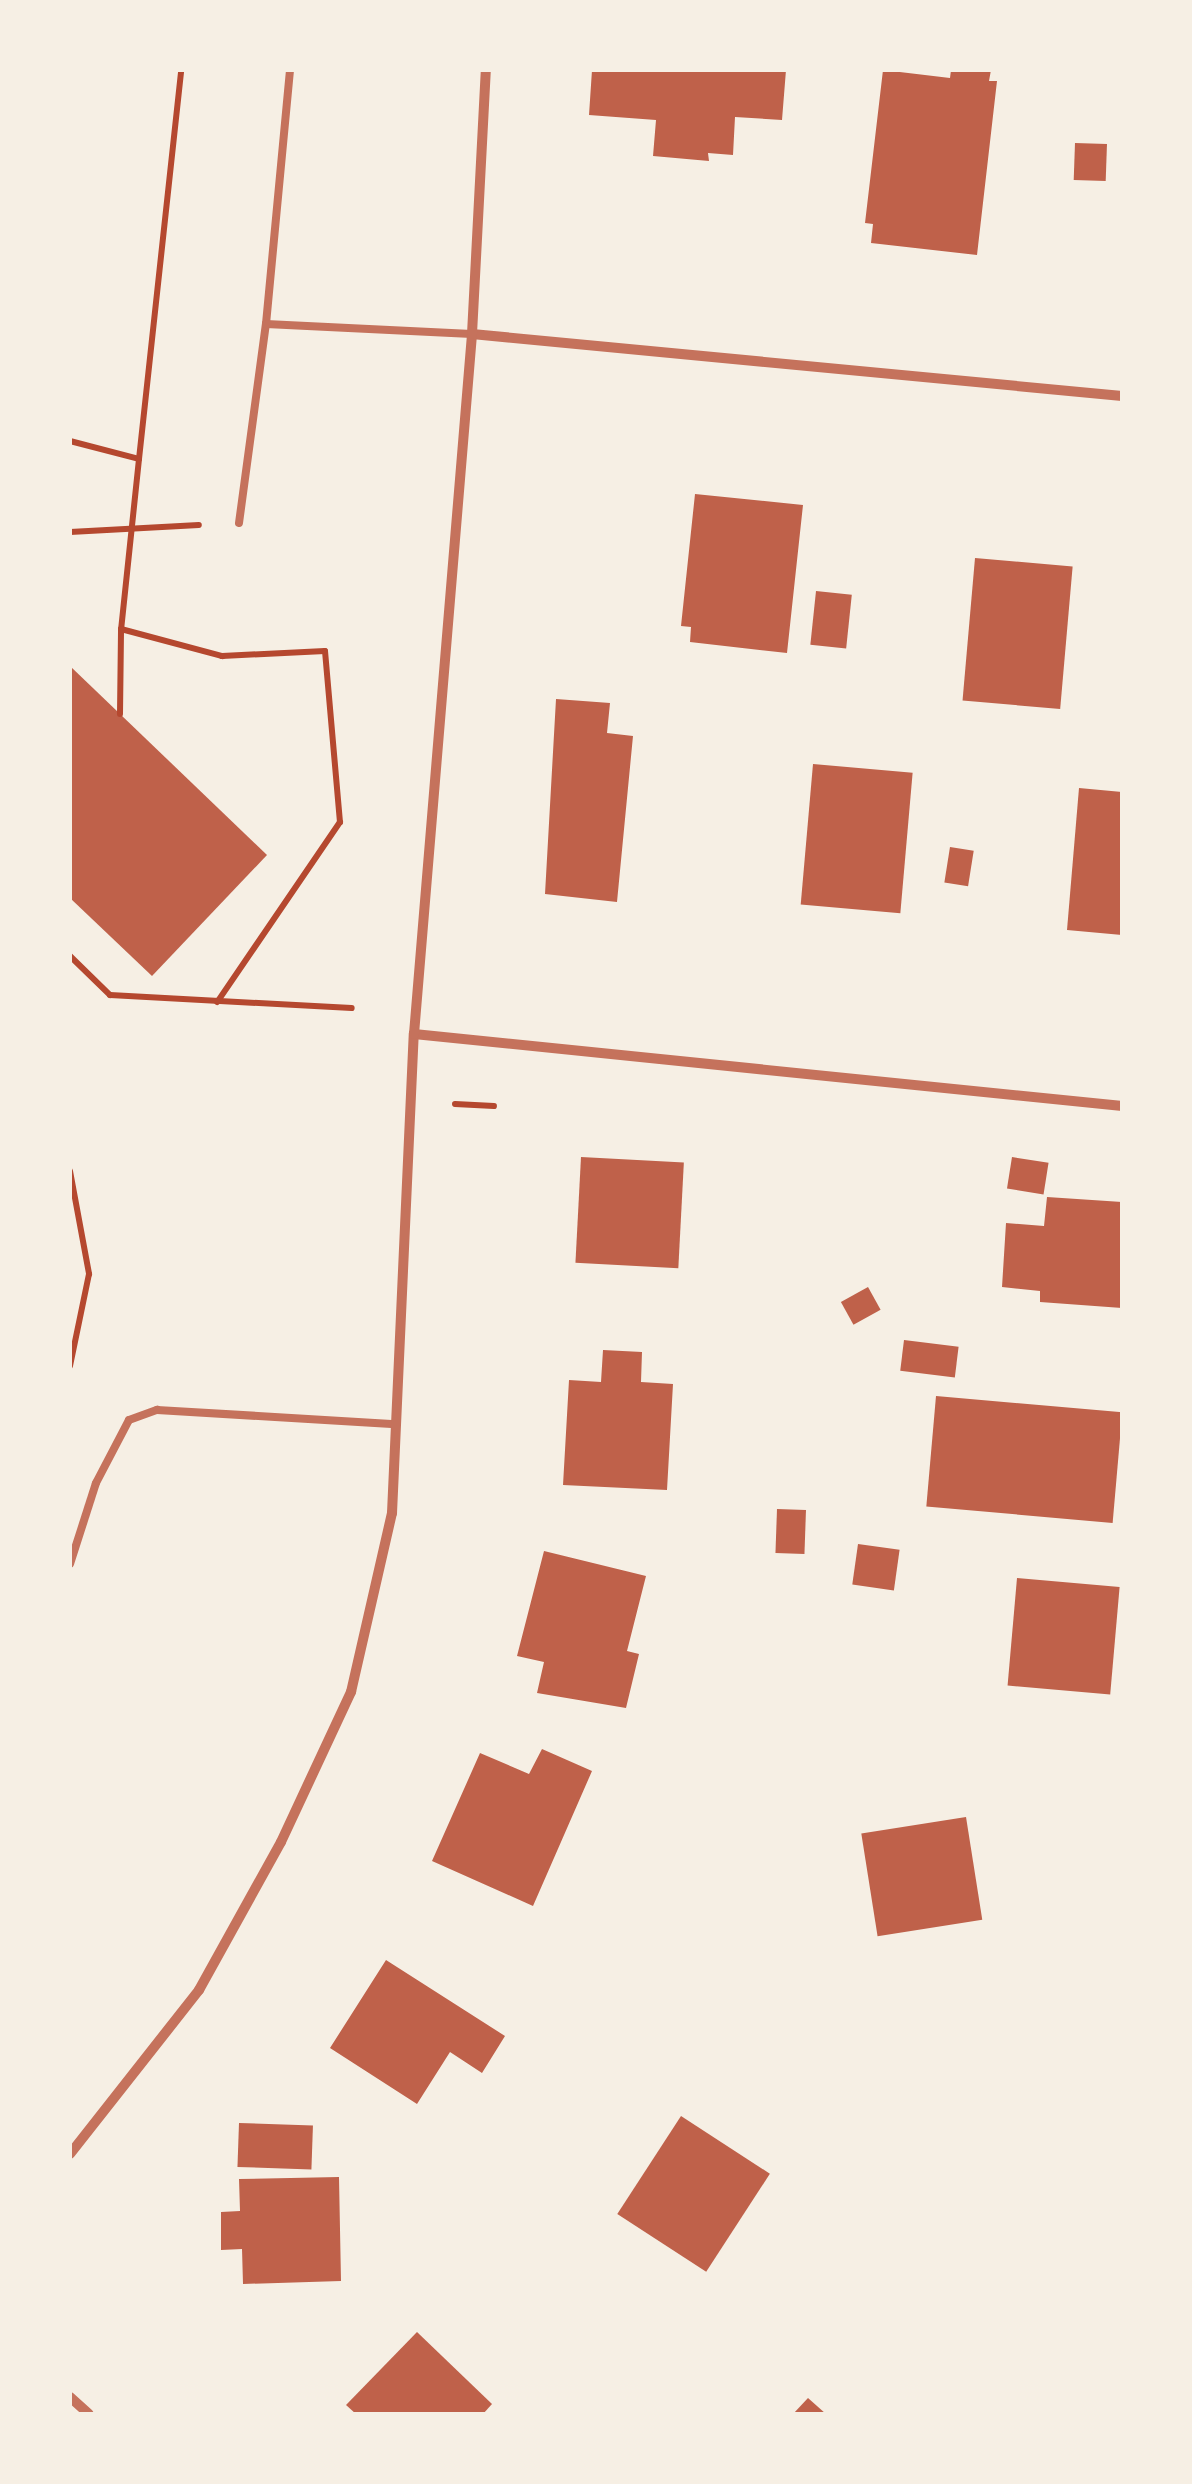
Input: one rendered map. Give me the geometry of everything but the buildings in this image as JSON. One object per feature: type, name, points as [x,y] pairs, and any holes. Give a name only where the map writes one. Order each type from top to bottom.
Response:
[{"type":"street","points":[[70,2154],[199,1990],[281,1842],[351,1692],[392,1513],[414,1034],[472,334],[486,70]]},
{"type":"street","points":[[472,334],[1122,396]]},
{"type":"street","points":[[414,1034],[1122,1106]]},
{"type":"street","points":[[70,2397],[88,2414]]},
{"type":"lane","points":[[238,523],[266,324],[290,70]]},
{"type":"lane","points":[[266,324],[472,334]]},
{"type":"lane","points":[[70,1564],[96,1483],[129,1420],[158,1410],[396,1424]]},
{"type":"path","points":[[120,714],[120,630],[181,70]]},
{"type":"path","points":[[70,441],[139,459]]},
{"type":"path","points":[[70,532],[238,523]]},
{"type":"path","points":[[120,630],[222,656],[326,651],[340,822],[218,1002]]},
{"type":"path","points":[[70,956],[110,995],[352,1008]]},
{"type":"path","points":[[70,1171],[89,1274],[70,1366]]}]
